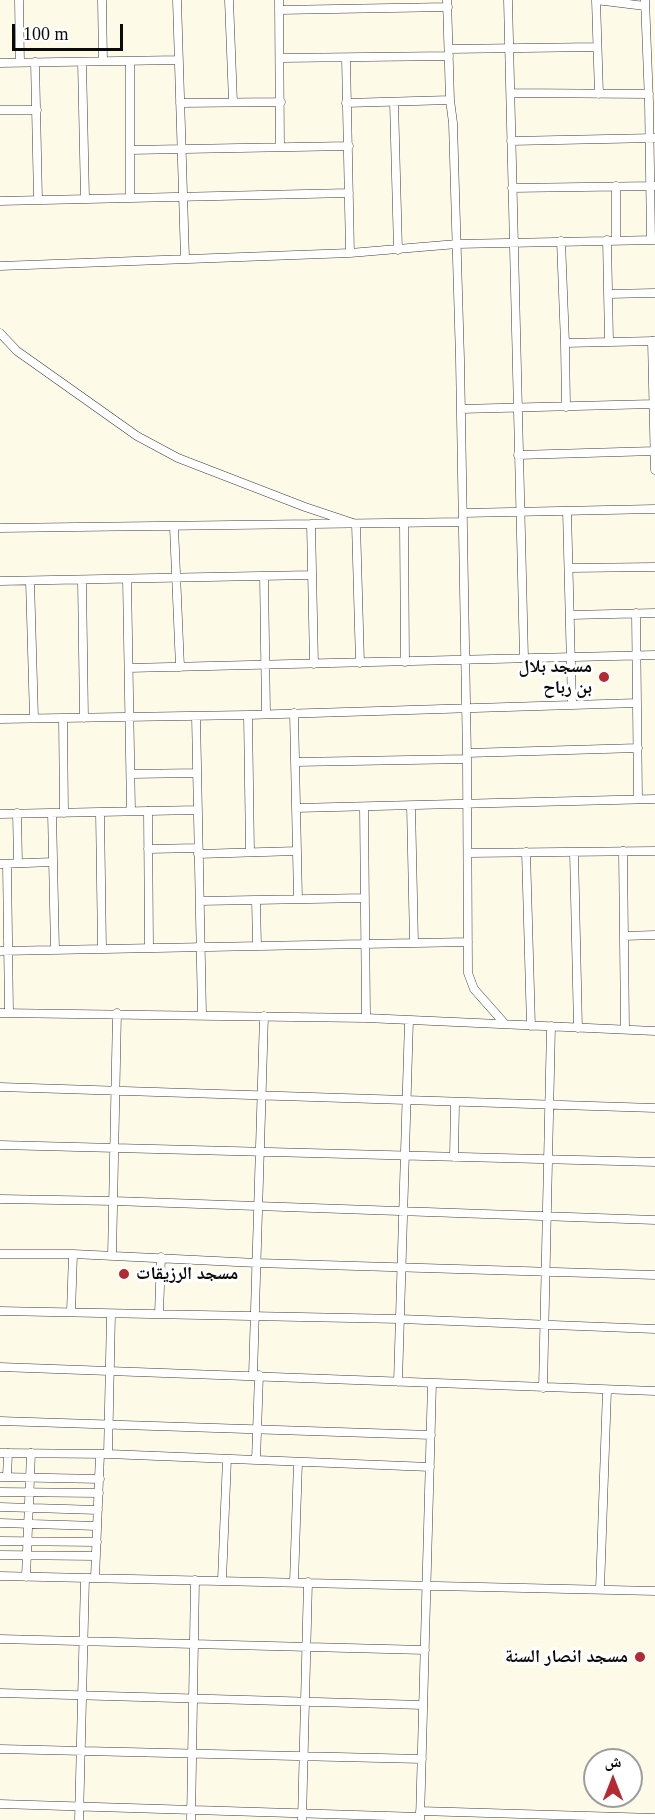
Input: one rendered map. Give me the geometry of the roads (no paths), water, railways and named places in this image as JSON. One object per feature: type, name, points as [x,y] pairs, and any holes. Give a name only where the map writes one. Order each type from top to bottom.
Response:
[{"type":"street","points":[[19,0],[20,62]]},
{"type":"street","points":[[102,0],[103,61]]},
{"type":"street","points":[[177,0],[185,258]]},
{"type":"street","points":[[229,0],[233,102]]},
{"type":"street","points":[[279,0],[280,147]]},
{"type":"street","points":[[507,0],[524,658]]},
{"type":"street","points":[[0,266],[350,253],[457,244],[653,240],[651,28],[645,3],[596,0],[599,94]]},
{"type":"street","points":[[279,10],[447,4],[450,100],[453,123],[461,410],[470,980],[474,989],[506,1024]]},
{"type":"street","points":[[280,58],[346,58],[510,48],[597,47]]},
{"type":"street","points":[[346,58],[350,253]]},
{"type":"street","points":[[0,63],[178,60]]},
{"type":"street","points":[[130,61],[130,196]]},
{"type":"street","points":[[35,62],[38,199]]},
{"type":"street","points":[[82,62],[85,198]]},
{"type":"street","points":[[511,93],[599,94],[651,99]]},
{"type":"street","points":[[346,103],[450,100]]},
{"type":"street","points":[[180,102],[281,102]]},
{"type":"street","points":[[394,102],[398,250]]},
{"type":"street","points":[[0,111],[37,110]]},
{"type":"street","points":[[511,141],[652,138]]},
{"type":"street","points":[[130,150],[349,146]]},
{"type":"street","points":[[616,186],[616,240]]},
{"type":"street","points":[[512,188],[653,186]]},
{"type":"street","points":[[0,201],[130,196],[349,193]]},
{"type":"street","points":[[607,240],[609,342]]},
{"type":"street","points":[[561,241],[566,407]]},
{"type":"street","points":[[608,294],[655,293]]},
{"type":"street","points":[[0,333],[17,351],[136,436],[178,458],[356,524]]},
{"type":"street","points":[[565,343],[654,341],[655,470]]},
{"type":"street","points":[[461,410],[653,404]]},
{"type":"street","points":[[518,455],[655,452]]},
{"type":"street","points":[[463,513],[655,509]]},
{"type":"street","points":[[567,511],[572,705]]},
{"type":"street","points":[[0,528],[463,522]]},
{"type":"street","points":[[311,524],[314,664]]},
{"type":"street","points":[[356,524],[360,663]]},
{"type":"street","points":[[404,524],[405,662]]},
{"type":"street","points":[[174,527],[180,667]]},
{"type":"street","points":[[569,568],[655,567]]},
{"type":"street","points":[[0,581],[312,575]]},
{"type":"street","points":[[264,576],[266,714]]},
{"type":"street","points":[[127,579],[131,811]]},
{"type":"street","points":[[82,580],[84,718]]},
{"type":"street","points":[[30,581],[34,718]]},
{"type":"street","points":[[636,613],[638,799]]},
{"type":"street","points":[[570,615],[655,613]]},
{"type":"street","points":[[129,668],[655,655]]},
{"type":"street","points":[[0,719],[130,718],[637,703]]},
{"type":"street","points":[[294,713],[298,899]]},
{"type":"street","points":[[248,715],[250,852]]},
{"type":"street","points":[[196,716],[202,1014]]},
{"type":"street","points":[[63,718],[64,813]]},
{"type":"street","points":[[295,762],[638,748]]},
{"type":"street","points":[[131,774],[197,773]]},
{"type":"street","points":[[296,808],[655,799]]},
{"type":"street","points":[[411,806],[414,943]]},
{"type":"street","points":[[364,807],[366,1018]]},
{"type":"street","points":[[0,814],[198,810]]},
{"type":"street","points":[[148,811],[149,948]]},
{"type":"street","points":[[100,812],[102,950]]},
{"type":"street","points":[[17,813],[18,863]]},
{"type":"street","points":[[52,813],[55,950]]},
{"type":"street","points":[[148,849],[297,851]]},
{"type":"street","points":[[623,851],[625,1029]]},
{"type":"street","points":[[468,853],[655,851]]},
{"type":"street","points":[[526,852],[531,1026]]},
{"type":"street","points":[[574,852],[578,1028]]},
{"type":"street","points":[[9,1013],[4,951],[3,864],[53,862]]},
{"type":"street","points":[[200,901],[365,898]]},
{"type":"street","points":[[256,900],[257,946]]},
{"type":"street","points":[[624,936],[655,935]]},
{"type":"street","points":[[4,951],[468,942]]},
{"type":"street","points":[[0,1013],[366,1018],[655,1031]]},
{"type":"street","points":[[112,1256],[117,1013]]},
{"type":"street","points":[[256,1461],[255,1317],[264,1016]]},
{"type":"street","points":[[398,1382],[409,1020]]},
{"type":"street","points":[[543,1388],[551,1026]]},
{"type":"street","points":[[0,1088],[655,1108]]},
{"type":"street","points":[[454,1157],[455,1103]]},
{"type":"street","points":[[0,1145],[655,1162]]},
{"type":"street","points":[[0,1199],[655,1220]]},
{"type":"street","points":[[0,1254],[73,1254],[257,1263],[655,1275]]},
{"type":"street","points":[[71,1312],[73,1254]]},
{"type":"street","points":[[159,1314],[161,1257]]},
{"type":"street","points":[[0,1311],[400,1320],[655,1329]]},
{"type":"street","points":[[95,1578],[100,1479],[108,1424],[111,1314]]},
{"type":"street","points":[[0,1367],[655,1391]]},
{"type":"street","points":[[420,1816],[432,1383]]},
{"type":"street","points":[[600,1589],[608,1390]]},
{"type":"street","points":[[0,1421],[431,1435]]},
{"type":"street","points":[[100,1479],[4,1477],[4,1453],[104,1454],[430,1467]]},
{"type":"street","points":[[26,1577],[31,1453]]},
{"type":"street","points":[[222,1580],[227,1459]]},
{"type":"street","points":[[294,1582],[298,1462]]},
{"type":"street","points":[[0,1492],[99,1493]]},
{"type":"street","points":[[0,1507],[98,1510]]},
{"type":"street","points":[[82,1525],[83,1510]]},
{"type":"street","points":[[0,1523],[97,1526]]},
{"type":"street","points":[[0,1541],[97,1542]]},
{"type":"street","points":[[0,1555],[96,1557]]},
{"type":"street","points":[[0,1576],[655,1591]]},
{"type":"street","points":[[79,1820],[85,1578]]},
{"type":"street","points":[[191,1820],[195,1580]]},
{"type":"street","points":[[302,1817],[308,1582]]},
{"type":"street","points":[[0,1639],[425,1650]]},
{"type":"street","points":[[0,1693],[423,1705]]},
{"type":"street","points":[[0,1749],[422,1760]]},
{"type":"street","points":[[0,1804],[191,1810],[302,1817],[655,1818]]},
{"type":"place","name":"مسجد بلال بن رباح","points":[[604,677]]},
{"type":"place","name":"مسجد الرزيقات","points":[[124,1274]]},
{"type":"place","name":"مسجد انصار السنة","points":[[640,1657]]}]
